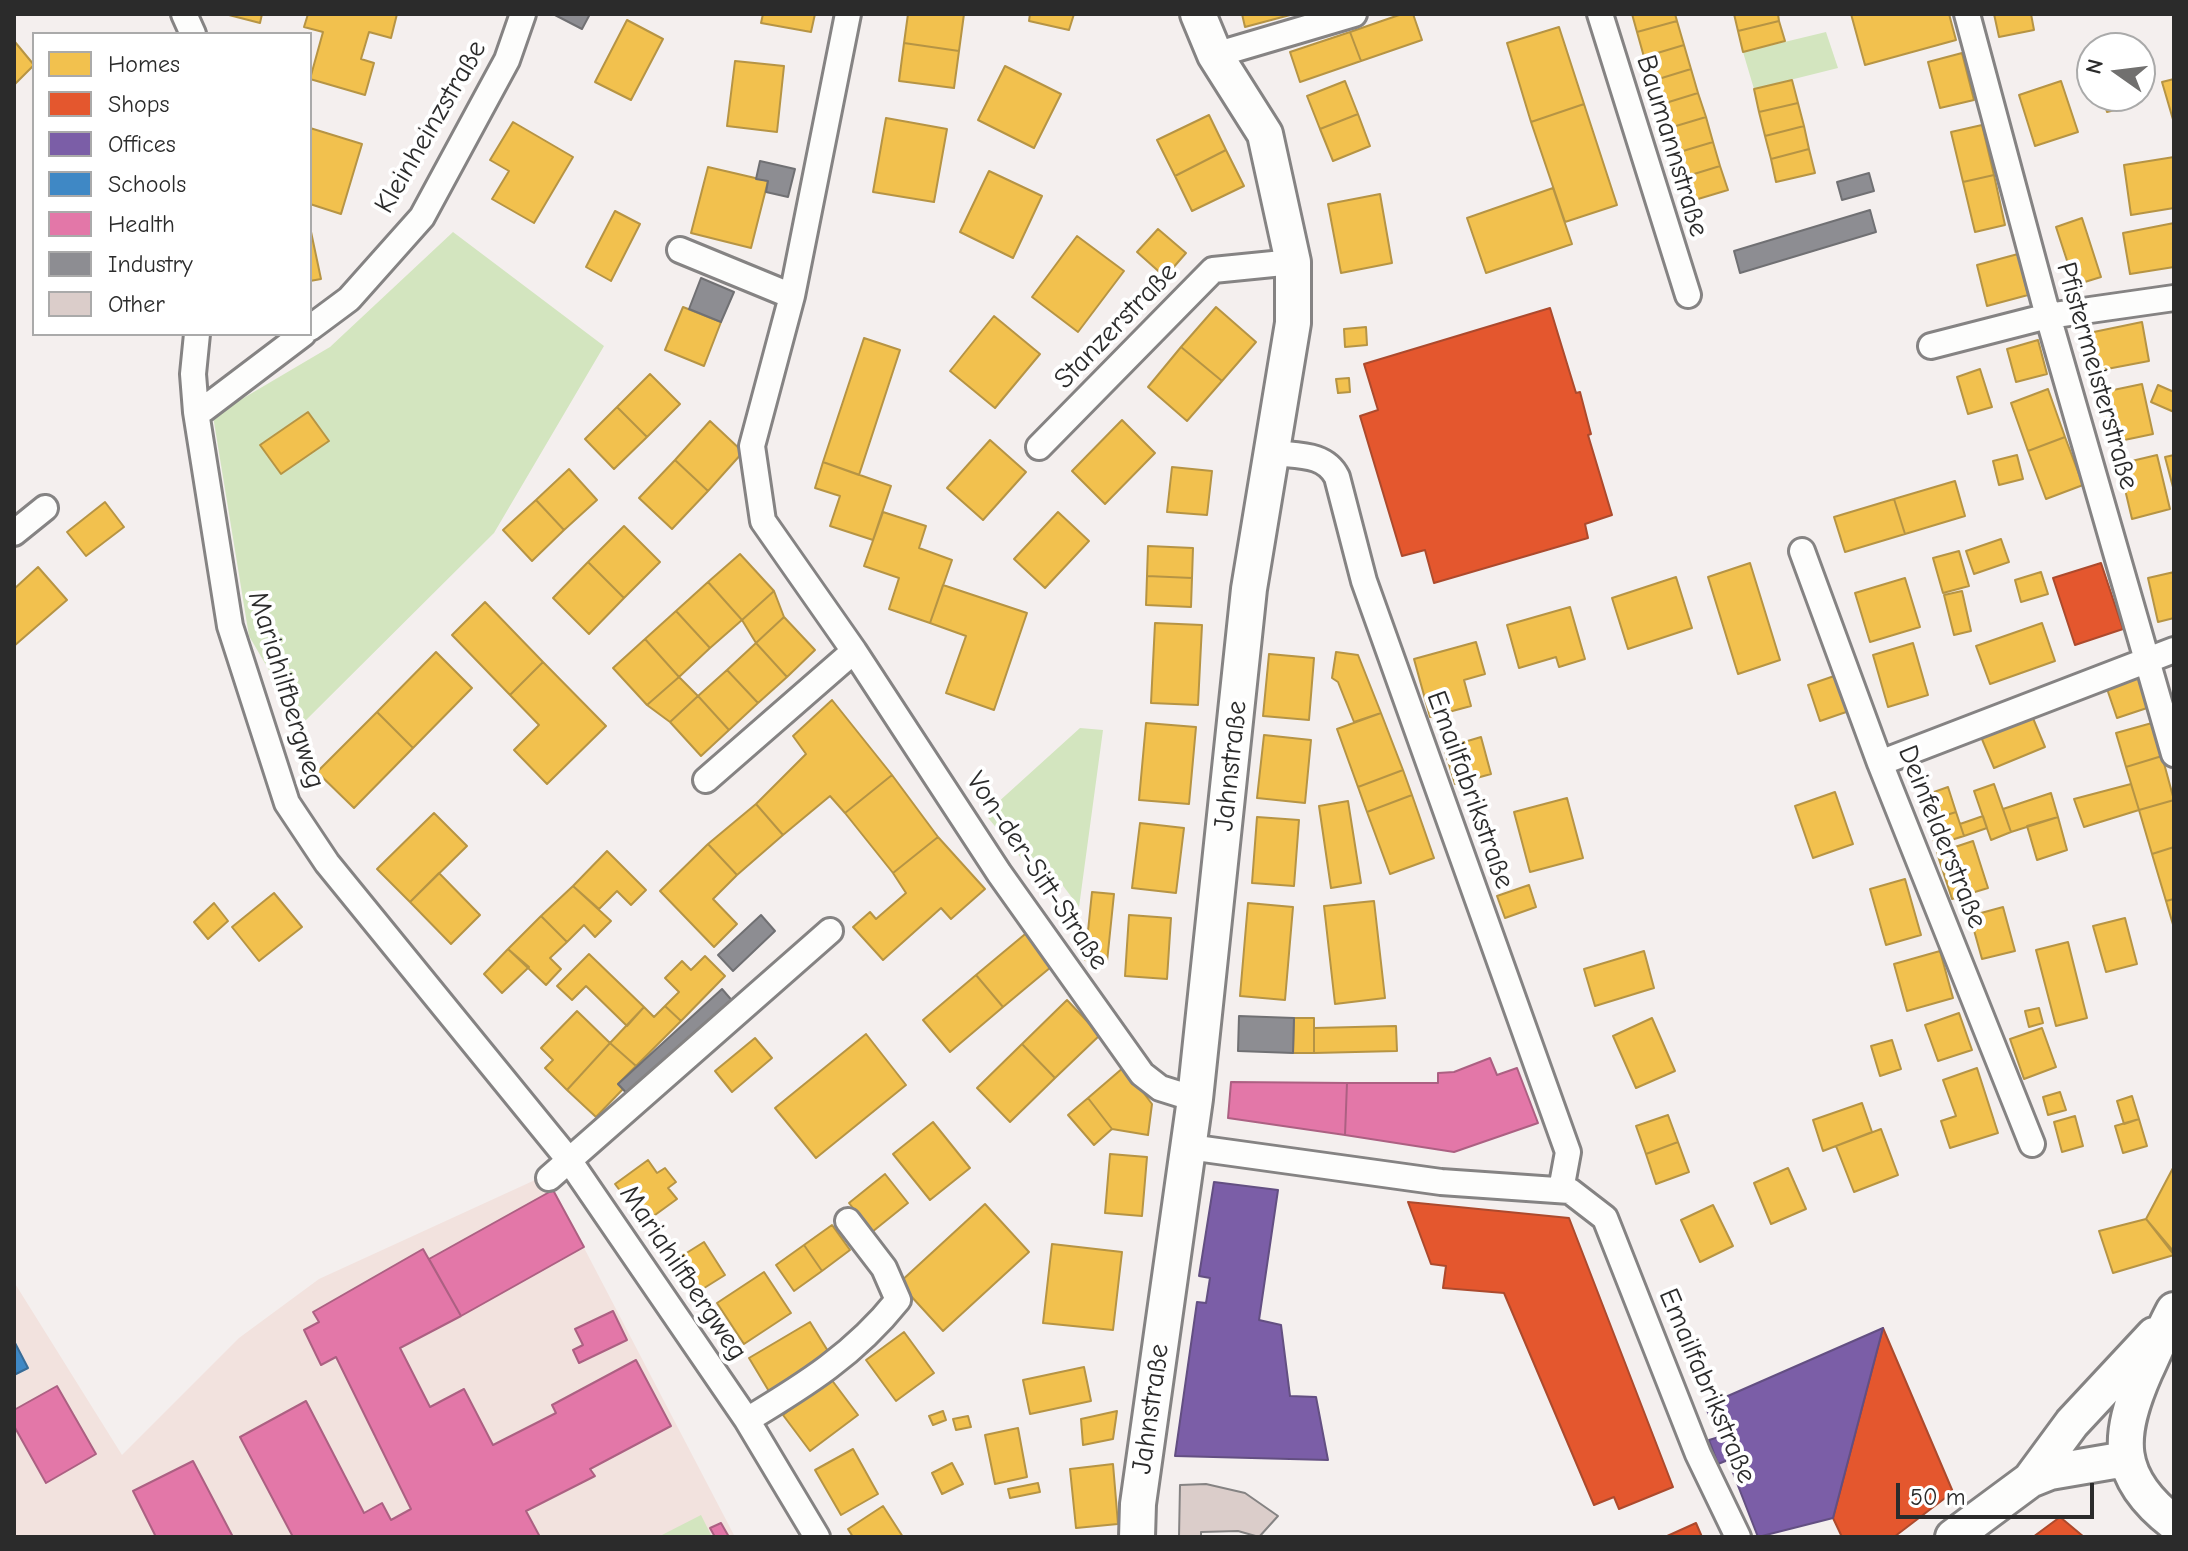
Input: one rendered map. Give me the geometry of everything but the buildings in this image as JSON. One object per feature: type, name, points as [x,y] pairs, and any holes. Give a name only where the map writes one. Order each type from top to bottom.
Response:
[{"type":"street","name":"Kleinheinzstraße","points":[[312,327],[349,299],[422,217],[507,60],[523,14]]},
{"type":"street","name":"Von-der-Sitt-Straße","points":[[848,14],[792,296],[752,446],[763,521],[854,651],[999,873],[1142,1074],[1160,1088],[1195,1099]]},
{"type":"street","name":"Jahnstraße","points":[[1137,1537],[1138,1504],[1195,1099],[1249,589],[1274,453],[1293,323],[1293,262],[1265,134],[1215,55],[1198,14]]},
{"type":"street","points":[[1215,55],[1354,14]]},
{"type":"street","name":"Baumannstraße","points":[[1600,14],[1688,295]]},
{"type":"street","name":"Pfistermeisterstraße","points":[[1967,14],[2048,316],[2174,754]]},
{"type":"street","points":[[680,250],[792,296]]},
{"type":"street","name":"Stanzerstraße","points":[[1039,447],[1213,270],[1293,262]]},
{"type":"street","points":[[1931,346],[2048,316],[2174,298]]},
{"type":"street","name":"Mariahilfbergweg","points":[[197,336],[193,374],[196,412],[230,626],[287,803],[336,874],[569,1160],[747,1420],[817,1537]]},
{"type":"street","points":[[196,412],[300,336]]},
{"type":"street","name":"Emailfabrikstraße","points":[[1274,453],[1320,459],[1330,464],[1337,477],[1364,581],[1568,1152],[1561,1190]]},
{"type":"street","points":[[14,533],[45,508]]},
{"type":"street","name":"Deinfelderstraße","points":[[1802,551],[1880,763],[2032,1144]]},
{"type":"street","points":[[1880,763],[2174,650]]},
{"type":"street","points":[[706,780],[854,651]]},
{"type":"street","points":[[549,1178],[830,931]]},
{"type":"street","name":"Emailfabrikstraße","points":[[1189,1147],[1441,1182],[1570,1191],[1605,1218],[1696,1447],[1738,1537]]},
{"type":"street","points":[[747,1420],[813,1380],[870,1334],[898,1300],[884,1268],[848,1221]]},
{"type":"street","points":[[2171,1316],[2127,1417],[2126,1459],[2133,1479],[2147,1500],[2174,1523]]},
{"type":"street","points":[[2030,1480],[2072,1423],[2171,1316]]},
{"type":"street","points":[[1953,1537],[2030,1480],[2050,1472],[2126,1459]]},
{"type":"shaded area","points":[[546,1175],[735,1537],[14,1537],[14,1282],[122,1455],[239,1338],[319,1279]]},
{"type":"green space","points":[[1826,32],[1838,68],[1754,89],[1743,52]]},
{"type":"green space","points":[[453,232],[604,346],[494,533],[301,725],[249,636],[213,416],[330,347]]},
{"type":"green space","points":[[1080,728],[1103,730],[1079,907],[1043,859],[1029,868],[985,814]]},
{"type":"green space","points":[[701,1515],[712,1537],[658,1537]]}]
